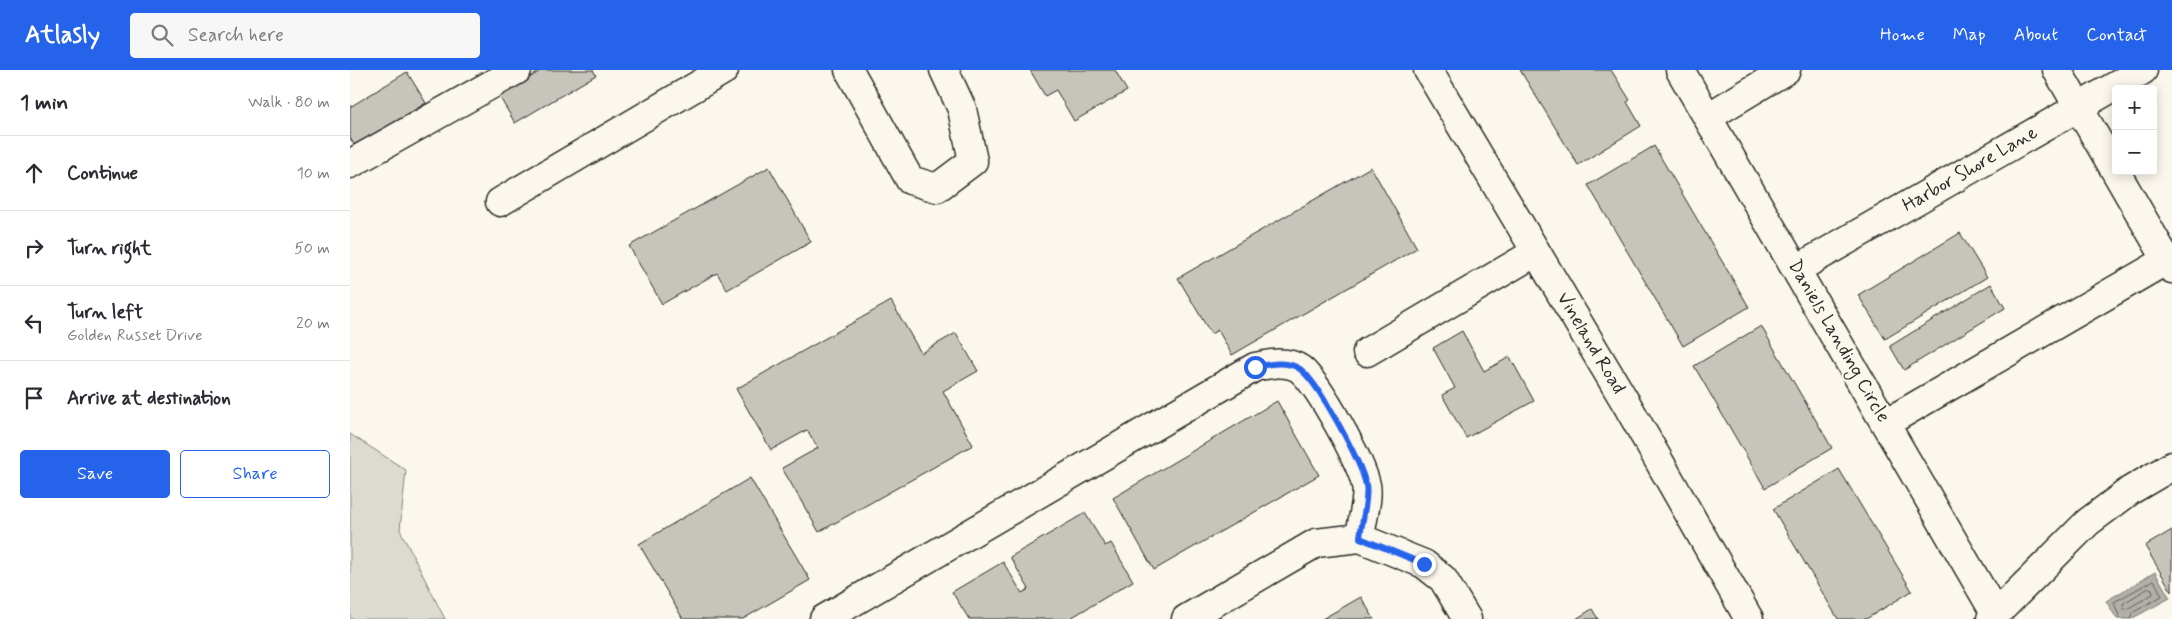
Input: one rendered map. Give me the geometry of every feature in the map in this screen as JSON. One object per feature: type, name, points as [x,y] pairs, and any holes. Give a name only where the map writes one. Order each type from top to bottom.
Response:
[{"type":"street","points":[[350,164],[517,70]]},
{"type":"street","points":[[500,202],[724,70]]},
{"type":"street","points":[[849,70],[910,180],[937,188],[973,161],[962,108],[944,70]]},
{"type":"street","name":"Vineland Road","points":[[1428,70],[1626,403],[1749,619]]},
{"type":"street","name":"Daniels Landing Circle","points":[[1680,70],[1886,423],[1988,617],[2088,522],[2130,490],[2172,466]]},
{"type":"street","points":[[1708,117],[1786,70]]},
{"type":"street","points":[[1886,423],[2169,264],[2057,70]]},
{"type":"street","name":"Harbor Shore Lane","points":[[1797,269],[2143,70]]},
{"type":"street","points":[[1367,352],[1536,252]]},
{"type":"street","points":[[824,619],[1255,367],[1278,363],[1299,368],[1315,386],[1358,462],[1366,487],[1360,538]]},
{"type":"street","points":[[1186,619],[1316,543],[1360,538],[1424,564],[1443,579],[1467,619]]},
{"type":"shaded area","points":[[350,434],[406,470],[400,530],[445,619],[350,619]]},
{"type":"water","points":[[2155,572],[2170,598],[2131,619],[2117,619],[2106,601]]},
{"type":"building","points":[[542,70],[593,70],[596,75],[515,123],[499,96]]},
{"type":"building","points":[[1030,70],[1115,70],[1127,91],[1074,121],[1056,90],[1045,96]]},
{"type":"building","points":[[1520,70],[1611,70],[1630,100],[1627,102],[1641,126],[1578,165]]},
{"type":"building","points":[[407,72],[426,103],[355,146],[350,138],[350,107]]},
{"type":"building","points":[[1654,146],[1749,307],[1683,346],[1588,185]]},
{"type":"building","points":[[769,167],[811,242],[727,290],[717,273],[662,304],[629,246]]},
{"type":"building","points":[[1371,167],[1417,248],[1232,355],[1218,330],[1211,334],[1178,278]]},
{"type":"building","points":[[1960,233],[1987,277],[1885,339],[1858,295]]},
{"type":"building","points":[[1991,284],[2005,308],[1904,370],[1890,346]]},
{"type":"building","points":[[891,301],[921,353],[956,333],[978,371],[943,391],[973,445],[819,532],[782,468],[818,448],[807,430],[771,450],[736,389]]},
{"type":"building","points":[[1761,326],[1832,448],[1765,488],[1694,366]]},
{"type":"building","points":[[1462,331],[1484,371],[1510,357],[1534,401],[1466,438],[1442,395],[1455,388],[1433,348]]},
{"type":"building","points":[[1277,401],[1319,475],[1154,570],[1113,498]]},
{"type":"building","points":[[1839,469],[1912,591],[1866,619],[1838,619],[1773,509]]},
{"type":"building","points":[[750,478],[810,580],[743,619],[683,619],[639,544]]},
{"type":"building","points":[[1085,513],[1105,546],[1111,543],[1133,581],[1069,619],[969,619],[952,592],[1003,562],[1022,593],[1029,589],[1010,557]]},
{"type":"building","points":[[2172,530],[2172,592],[2145,546]]},
{"type":"building","points":[[1361,597],[1374,619],[1322,619]]},
{"type":"building","points":[[1592,609],[1598,619],[1576,619]]},
{"type":"route","points":[[1255,367],[1278,363],[1299,368],[1315,386],[1358,462],[1366,487],[1360,538],[1424,564]]}]
